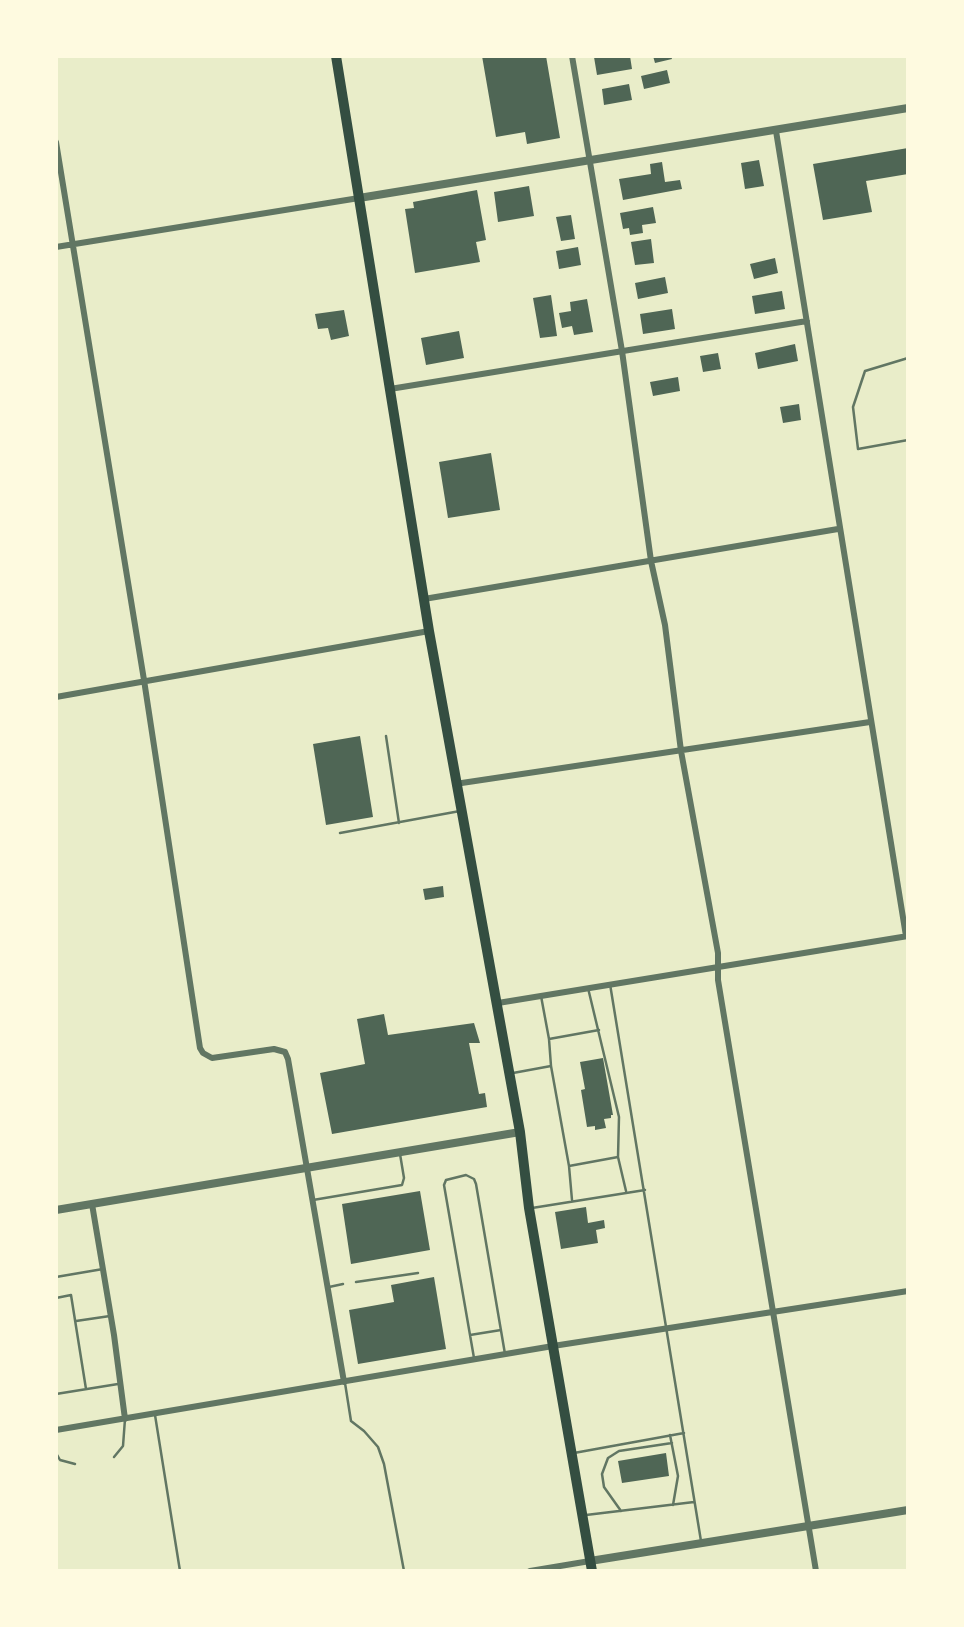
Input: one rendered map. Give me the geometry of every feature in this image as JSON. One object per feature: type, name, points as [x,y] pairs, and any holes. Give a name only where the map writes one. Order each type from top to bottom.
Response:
[{"type":"main road","points":[[336,56],[429,631],[460,811],[498,1003],[520,1132],[529,1208],[591,1566]]},
{"type":"street","points":[[572,56],[622,351],[651,561],[665,625],[681,751],[718,953],[718,967],[816,1571]]},
{"type":"street","points":[[56,247],[908,108]]},
{"type":"street","points":[[498,1003],[907,936],[838,529],[776,131]]},
{"type":"street","points":[[56,142],[144,680],[200,1048],[203,1054],[212,1058],[274,1049],[285,1052],[329,1286],[344,1382]]},
{"type":"street","points":[[390,389],[807,321]]},
{"type":"street","points":[[424,599],[838,529]]},
{"type":"street","points":[[56,697],[429,631]]},
{"type":"street","points":[[455,784],[870,722]]},
{"type":"street","points":[[56,1210],[520,1132]]},
{"type":"street","points":[[92,1204],[125,1419]]},
{"type":"street","points":[[56,1430],[553,1346],[908,1291]]},
{"type":"street","points":[[530,1571],[591,1566],[702,1543],[908,1510]]},
{"type":"lane","points":[[908,358],[864,371],[853,407],[858,449],[908,440]]},
{"type":"lane","points":[[386,736],[399,823]]},
{"type":"lane","points":[[340,832],[460,811]]},
{"type":"lane","points":[[610,985],[702,1543]]},
{"type":"lane","points":[[588,988],[619,1117],[618,1157],[626,1192]]},
{"type":"lane","points":[[541,996],[569,1166],[572,1200]]},
{"type":"lane","points":[[549,1039],[599,1030]]},
{"type":"lane","points":[[510,1073],[551,1066]]},
{"type":"lane","points":[[313,1200],[402,1185],[404,1178],[400,1153]]},
{"type":"lane","points":[[569,1166],[618,1157]]},
{"type":"lane","points":[[474,1359],[444,1185],[449,1178],[466,1175],[474,1179],[476,1184],[505,1354]]},
{"type":"lane","points":[[529,1208],[645,1190]]},
{"type":"lane","points":[[56,1277],[103,1269]]},
{"type":"lane","points":[[356,1282],[418,1273]]},
{"type":"lane","points":[[329,1286],[343,1284]]},
{"type":"lane","points":[[56,1298],[71,1295],[86,1389]]},
{"type":"lane","points":[[75,1321],[110,1316]]},
{"type":"lane","points":[[470,1335],[501,1330]]},
{"type":"lane","points":[[344,1382],[351,1421],[378,1447],[384,1464],[404,1571]]},
{"type":"lane","points":[[56,1394],[120,1383]]},
{"type":"lane","points":[[154,1414],[180,1571]]},
{"type":"lane","points":[[114,1457],[123,1447],[125,1419]]},
{"type":"lane","points":[[572,1454],[684,1433]]},
{"type":"lane","points":[[670,1435],[678,1476],[673,1505]]},
{"type":"lane","points":[[621,1511],[604,1487],[602,1474],[608,1458],[619,1451],[672,1443]]},
{"type":"lane","points":[[56,1454],[60,1460],[75,1464]]},
{"type":"lane","points":[[583,1516],[695,1502]]},
{"type":"building","points":[[482,56],[546,56],[560,138],[527,144],[525,132],[496,137]]},
{"type":"building","points":[[630,56],[632,69],[597,75],[594,57]]},
{"type":"building","points":[[653,56],[671,56],[672,59],[655,63]]},
{"type":"building","points":[[667,70],[670,83],[644,89],[641,76]]},
{"type":"building","points":[[629,84],[632,100],[604,105],[602,89]]},
{"type":"building","points":[[908,148],[908,174],[866,181],[872,212],[823,220],[813,164]]},
{"type":"building","points":[[759,160],[764,186],[745,189],[741,163]]},
{"type":"building","points":[[662,162],[665,182],[680,180],[682,189],[623,200],[619,179],[651,174],[650,164]]},
{"type":"building","points":[[529,186],[534,216],[498,222],[494,192]]},
{"type":"building","points":[[477,190],[486,240],[476,242],[480,262],[415,273],[405,209],[414,208],[413,202]]},
{"type":"building","points":[[653,207],[656,223],[642,225],[643,233],[630,235],[629,228],[623,229],[620,213]]},
{"type":"building","points":[[571,215],[575,239],[561,241],[556,217]]},
{"type":"building","points":[[651,239],[654,263],[635,265],[631,242]]},
{"type":"building","points":[[578,247],[581,265],[559,269],[556,251]]},
{"type":"building","points":[[775,258],[778,273],[754,279],[750,264]]},
{"type":"building","points":[[665,277],[668,293],[638,299],[635,283]]},
{"type":"building","points":[[782,291],[785,309],[755,314],[752,296]]},
{"type":"building","points":[[551,295],[557,336],[540,338],[533,298]]},
{"type":"building","points":[[587,299],[593,332],[574,335],[572,326],[562,328],[559,313],[571,311],[570,302]]},
{"type":"building","points":[[672,309],[675,329],[643,334],[640,314]]},
{"type":"building","points":[[344,310],[349,336],[331,340],[328,328],[318,329],[315,314]]},
{"type":"building","points":[[459,331],[464,358],[426,365],[421,338]]},
{"type":"building","points":[[795,344],[798,361],[758,369],[755,353]]},
{"type":"building","points":[[718,353],[721,369],[703,372],[700,356]]},
{"type":"building","points":[[678,377],[680,391],[653,396],[650,382]]},
{"type":"building","points":[[799,404],[801,420],[783,423],[780,407]]},
{"type":"building","points":[[491,453],[500,510],[448,518],[439,462]]},
{"type":"building","points":[[360,736],[373,817],[326,825],[313,744]]},
{"type":"building","points":[[443,886],[444,897],[425,900],[423,889]]},
{"type":"building","points":[[384,1014],[388,1035],[474,1023],[480,1043],[469,1043],[479,1094],[485,1093],[487,1107],[332,1134],[320,1073],[365,1064],[357,1019]]},
{"type":"building","points":[[603,1058],[613,1115],[604,1119],[606,1128],[595,1130],[595,1126],[587,1127],[580,1062]]},
{"type":"building","points":[[420,1191],[430,1250],[351,1264],[342,1204]]},
{"type":"building","points":[[586,1207],[588,1223],[604,1220],[605,1228],[596,1230],[598,1243],[561,1249],[555,1212]]},
{"type":"building","points":[[434,1277],[446,1349],[358,1364],[349,1310],[394,1302],[391,1285]]},
{"type":"building","points":[[666,1453],[669,1476],[622,1483],[618,1461]]}]
